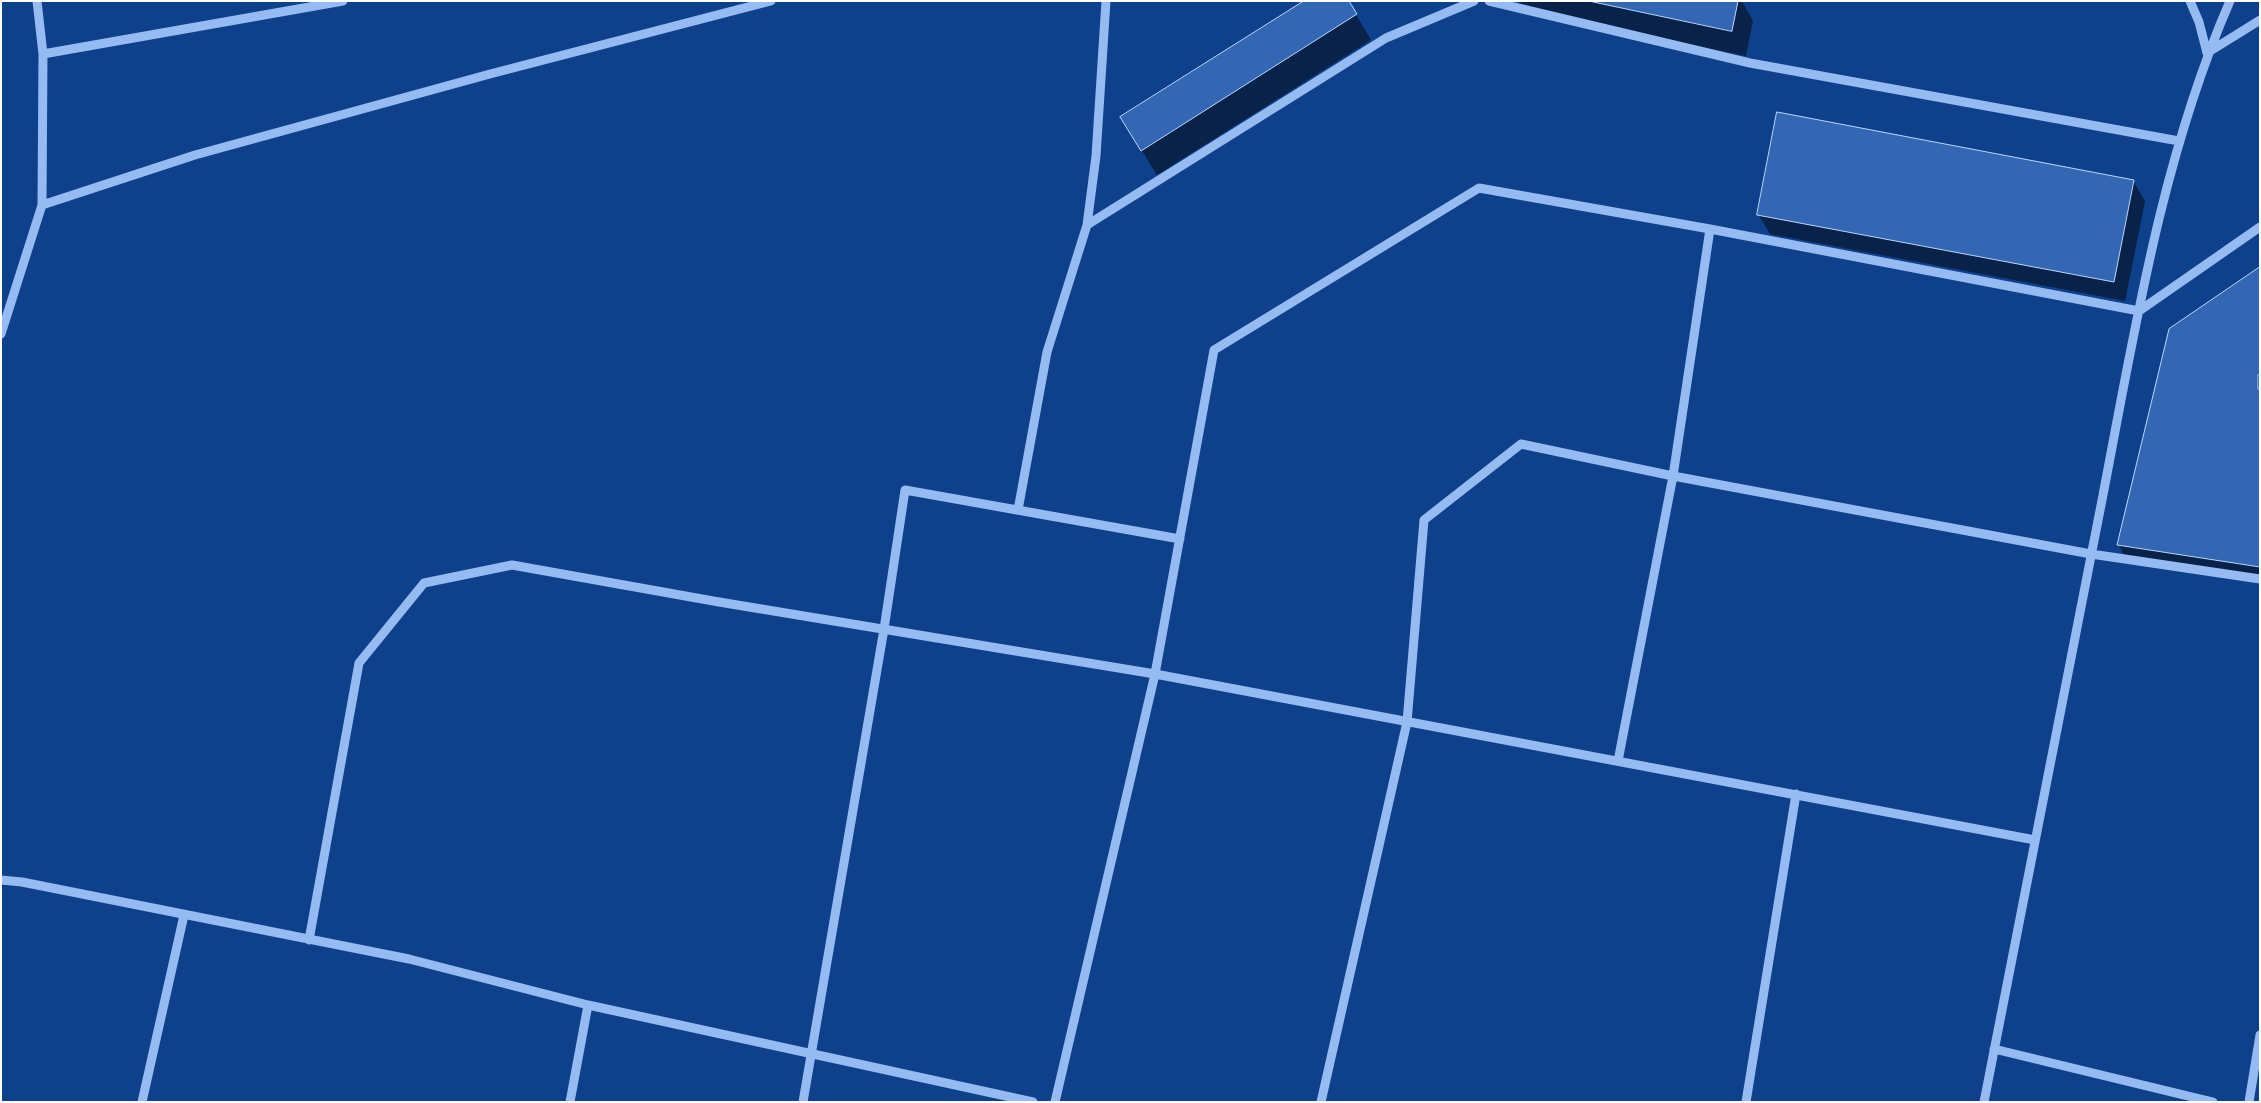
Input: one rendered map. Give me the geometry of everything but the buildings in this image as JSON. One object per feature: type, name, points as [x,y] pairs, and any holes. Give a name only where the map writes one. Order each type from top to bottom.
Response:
[{"type":"street","points":[[1,334],[42,206],[43,54],[37,1]]},
{"type":"street","points":[[43,54],[342,1]]},
{"type":"street","points":[[42,206],[195,155],[490,74],[771,1]]},
{"type":"street","points":[[1018,510],[1047,352],[1087,225],[1096,156],[1106,1]]},
{"type":"street","points":[[1087,225],[1386,38],[1474,1]]},
{"type":"street","points":[[1489,1],[1750,63],[2179,141]]},
{"type":"street","points":[[2190,1],[2199,22],[2207,54]]},
{"type":"street","points":[[1984,1102],[2139,312],[2179,141],[2207,54],[2230,1]]},
{"type":"street","points":[[2207,54],[2260,20]]},
{"type":"street","points":[[1055,1102],[1155,674],[1214,350],[1479,188],[1710,229],[2139,312],[2260,227]]},
{"type":"street","points":[[1618,761],[1673,476],[1710,229]]},
{"type":"street","points":[[1321,1102],[1407,722],[1424,520],[1521,444],[1673,476],[2091,554],[2260,578]]},
{"type":"street","points":[[803,1102],[884,629],[905,490],[1180,539]]},
{"type":"street","points":[[309,940],[359,663],[424,584],[512,565],[1155,674],[2036,840]]},
{"type":"street","points":[[1746,1102],[1796,794]]},
{"type":"street","points":[[1,880],[22,882],[408,959],[588,1006],[1033,1102]]},
{"type":"street","points":[[142,1102],[184,914]]},
{"type":"street","points":[[570,1102],[588,1006]]},
{"type":"street","points":[[2249,1102],[2260,1035]]},
{"type":"street","points":[[1994,1049],[2213,1102]]}]
